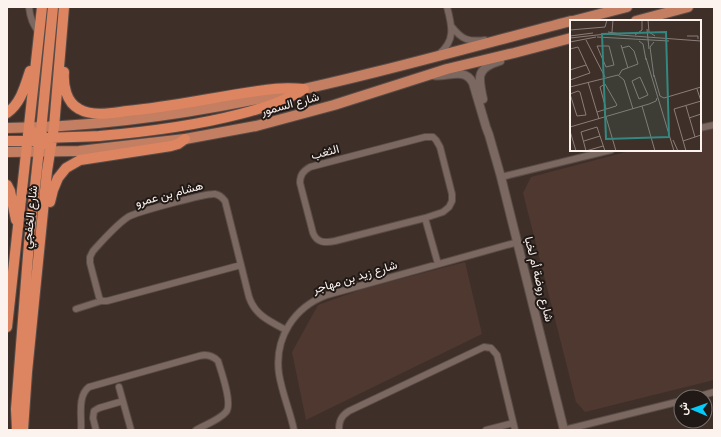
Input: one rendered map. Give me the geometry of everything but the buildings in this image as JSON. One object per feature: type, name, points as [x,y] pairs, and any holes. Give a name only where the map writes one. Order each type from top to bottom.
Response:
[{"type":"highway","points":[[29,128],[42,7]]},
{"type":"highway","points":[[18,430],[16,409],[29,243],[53,7]]},
{"type":"highway","name":"شارع الخفجي","points":[[7,327],[26,152],[54,127],[64,7]]},
{"type":"highway","points":[[61,36],[64,54],[64,85],[66,92],[75,106],[79,109],[90,112],[102,114],[148,109],[265,90],[291,88],[304,89]]},
{"type":"highway","points":[[7,113],[12,109],[22,94],[37,54]]},
{"type":"highway","points":[[7,141],[98,136],[152,131],[219,120],[271,106],[288,99],[304,89]]},
{"type":"highway","points":[[40,138],[51,152]]},
{"type":"highway","points":[[31,333],[38,320],[49,206],[53,190],[62,173],[66,168],[80,160],[171,146],[186,139]]},
{"type":"highway","name":"شارع الخفجي","points":[[23,430],[47,171],[51,152]]},
{"type":"highway","points":[[7,185],[10,190],[18,229]]},
{"type":"main road","name":"شارع السمور","points":[[576,20],[627,7]]},
{"type":"main road","points":[[640,20],[688,7]]},
{"type":"main road","name":"شارع السمور","points":[[54,127],[96,124],[189,113],[354,78],[570,22]]},
{"type":"main road","name":"شارع السمور","points":[[7,152],[79,151],[186,139],[256,126],[334,105],[430,74],[514,54],[570,38]]},
{"type":"main road","points":[[7,128],[29,128],[40,138]]},
{"type":"street","points":[[29,7],[32,23],[39,33]]},
{"type":"street","points":[[438,55],[447,45],[450,38],[452,27],[447,7]]},
{"type":"street","points":[[452,27],[461,37],[472,40],[520,34]]},
{"type":"street","name":"شارع روضة أم لخبا","points":[[489,135],[489,127],[480,84],[480,74],[487,66],[507,59],[514,54]]},
{"type":"street","name":"شارع روضة أم لخبا","points":[[430,74],[440,76],[460,73],[469,77],[473,83],[501,177],[564,430]]},
{"type":"street","points":[[701,128],[714,125]]},
{"type":"street","name":"الثغب","points":[[426,137],[433,137],[440,147],[452,194],[452,201],[447,210],[425,218],[334,241],[320,242],[313,233],[300,183],[301,175],[310,167],[426,137]]},
{"type":"street","points":[[501,177],[607,151]]},
{"type":"street","name":"هشام بن عمرو","points":[[101,301],[90,263],[90,257],[92,251],[124,220],[133,214],[202,195],[218,195],[225,201],[253,308],[260,316],[286,330]]},
{"type":"street","points":[[425,218],[438,264]]},
{"type":"street","name":"شارع زيد بن مهاجر","points":[[292,428],[279,375],[279,350],[286,330],[298,313],[308,304],[321,297],[518,242]]},
{"type":"street","points":[[76,309],[101,301],[107,301],[241,265]]},
{"type":"street","points":[[339,430],[339,424],[342,418],[349,411],[484,347],[491,348],[497,355],[515,430]]},
{"type":"street","points":[[94,422],[81,428],[82,399],[85,391],[89,387],[198,356],[208,355],[216,359],[219,364],[227,396],[228,408],[221,416],[196,430]]},
{"type":"street","points":[[119,387],[131,430]]},
{"type":"street","points":[[96,430],[93,415],[97,409],[123,402]]},
{"type":"street","points":[[564,430],[673,403]]},
{"type":"street","points":[[486,430],[513,423]]},
{"type":"shaded area","points":[[714,128],[714,380],[585,412],[576,402],[523,193],[531,177],[629,151],[701,151],[701,132]]},
{"type":"shaded area","points":[[465,262],[482,334],[306,420],[292,352],[318,305],[365,288]]}]
